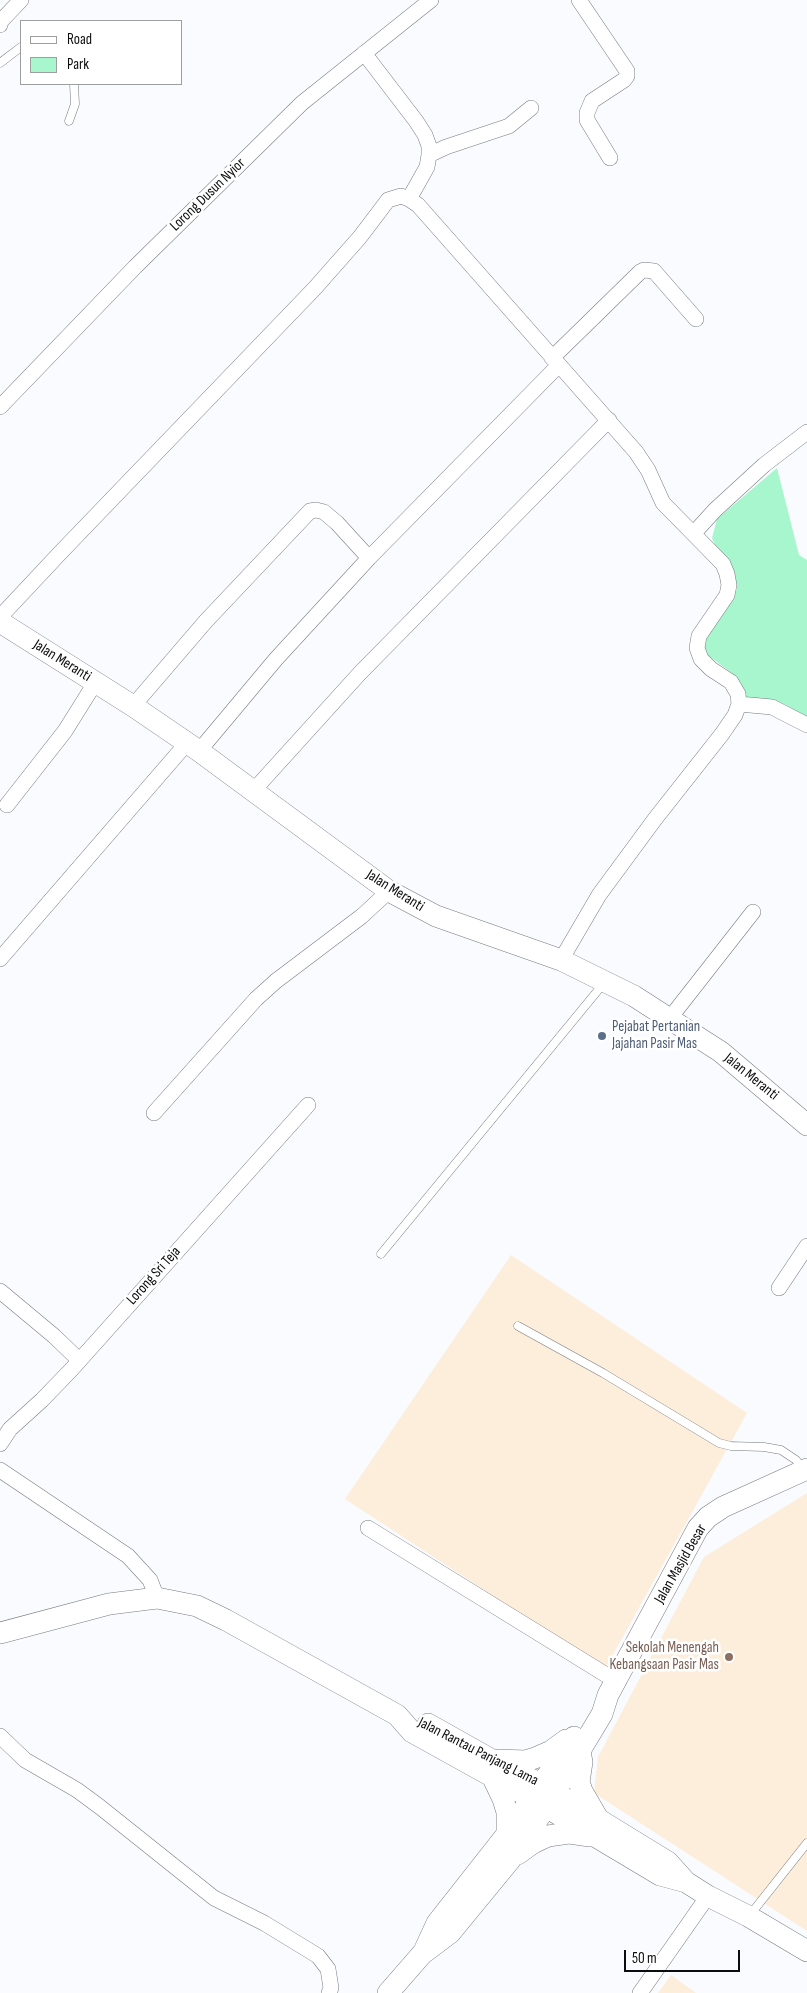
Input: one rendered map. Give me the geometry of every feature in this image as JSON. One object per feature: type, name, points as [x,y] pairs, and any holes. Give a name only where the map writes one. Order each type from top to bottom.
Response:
[{"type":"street","points":[[0,25],[1,21],[21,0]]},
{"type":"street","name":"Lorong Dusun Nyior","points":[[0,407],[135,267],[302,103],[431,0]]},
{"type":"street","points":[[579,0],[627,71],[627,76],[624,80],[592,101],[587,113],[587,120],[610,158]]},
{"type":"street","points":[[364,53],[425,135],[430,154],[427,167],[409,198]]},
{"type":"street","points":[[430,154],[509,126],[532,108]]},
{"type":"street","points":[[0,617],[315,288],[360,237],[388,200],[401,196],[409,198],[418,205],[609,420],[636,452],[648,470],[663,502],[723,564],[728,574],[729,585],[727,595],[698,636],[697,648],[700,659],[731,682],[738,694],[739,704],[722,734],[655,819],[599,895],[561,960]]},
{"type":"street","points":[[0,959],[193,747],[369,558],[640,272],[644,270],[654,271],[696,319]]},
{"type":"street","points":[[254,790],[360,673],[609,420]]},
{"type":"street","points":[[694,533],[715,510],[764,465],[807,432]]},
{"type":"street","points":[[133,706],[206,620],[310,512],[316,510],[324,512],[337,523],[369,558]]},
{"type":"street","name":"Jalan Meranti","points":[[0,622],[133,706],[193,747],[389,891],[436,916],[561,960],[605,980],[634,996],[721,1052],[807,1124]]},
{"type":"street","points":[[8,805],[65,731],[95,682]]},
{"type":"street","points":[[739,704],[772,707],[807,725]]},
{"type":"street","points":[[154,1113],[256,999],[276,981],[362,916],[389,891]]},
{"type":"street","points":[[670,1018],[753,912]]},
{"type":"street","name":"Lorong Sri Teja","points":[[0,1444],[10,1429],[79,1360],[308,1105]]},
{"type":"street","points":[[778,1288],[807,1246]]},
{"type":"street","points":[[0,1291],[54,1336],[79,1360]]},
{"type":"street","points":[[0,1470],[128,1556],[150,1580],[157,1598]]},
{"type":"street","name":"Jalan Masjid Besar","points":[[544,1796],[578,1742],[592,1708],[612,1688],[698,1528],[708,1516],[723,1507],[806,1470]]},
{"type":"street","points":[[368,1528],[612,1688]]},
{"type":"street","name":"Jalan Rantau Panjang Lama","points":[[0,1633],[109,1604],[157,1598],[197,1606],[226,1620],[397,1715],[420,1720],[492,1769],[544,1796],[598,1829],[660,1875],[686,1882],[807,1951]]},
{"type":"street","points":[[0,1736],[25,1760],[77,1790],[100,1806],[214,1898],[264,1923],[318,1956],[328,1970],[331,1988],[329,1993]]},
{"type":"street","points":[[506,1834],[505,1806],[492,1769],[535,1758],[578,1742],[582,1762],[579,1782],[598,1829],[548,1836],[533,1843],[510,1860]]},
{"type":"street","points":[[422,1954],[437,1923],[506,1834],[544,1796]]},
{"type":"street","points":[[388,1993],[422,1954],[450,1932],[510,1860],[544,1796]]},
{"type":"street","points":[[640,1993],[708,1896]]},
{"type":"lane","points":[[0,63],[20,48]]},
{"type":"lane","points":[[69,121],[75,104],[74,85]]},
{"type":"lane","points":[[382,1254],[605,980]]},
{"type":"lane","points":[[518,1326],[603,1373],[719,1443],[731,1446],[764,1447],[781,1450],[796,1460],[806,1470]]},
{"type":"lane","points":[[748,1916],[807,1843]]},
{"type":"shaded area","points":[[511,1255],[747,1413],[605,1669],[345,1499]]},
{"type":"shaded area","name":"Sekolah Menengah Kebangsaan Pasir Mas","points":[[807,1493],[807,1931],[594,1793],[598,1757],[704,1557]]},
{"type":"shaded area","points":[[671,1975],[696,1993],[658,1993]]},
{"type":"green space","points":[[777,468],[799,555],[807,560],[807,717],[784,704],[745,697],[745,692],[732,673],[709,656],[703,647],[707,634],[737,589],[735,581],[712,538],[717,519]]},
{"type":"place","name":"Pejabat Pertanian Jajahan Pasir Mas","points":[[602,1036]]},
{"type":"place","name":"Sekolah Menengah Kebangsaan Pasir Mas","points":[[729,1657]]}]
